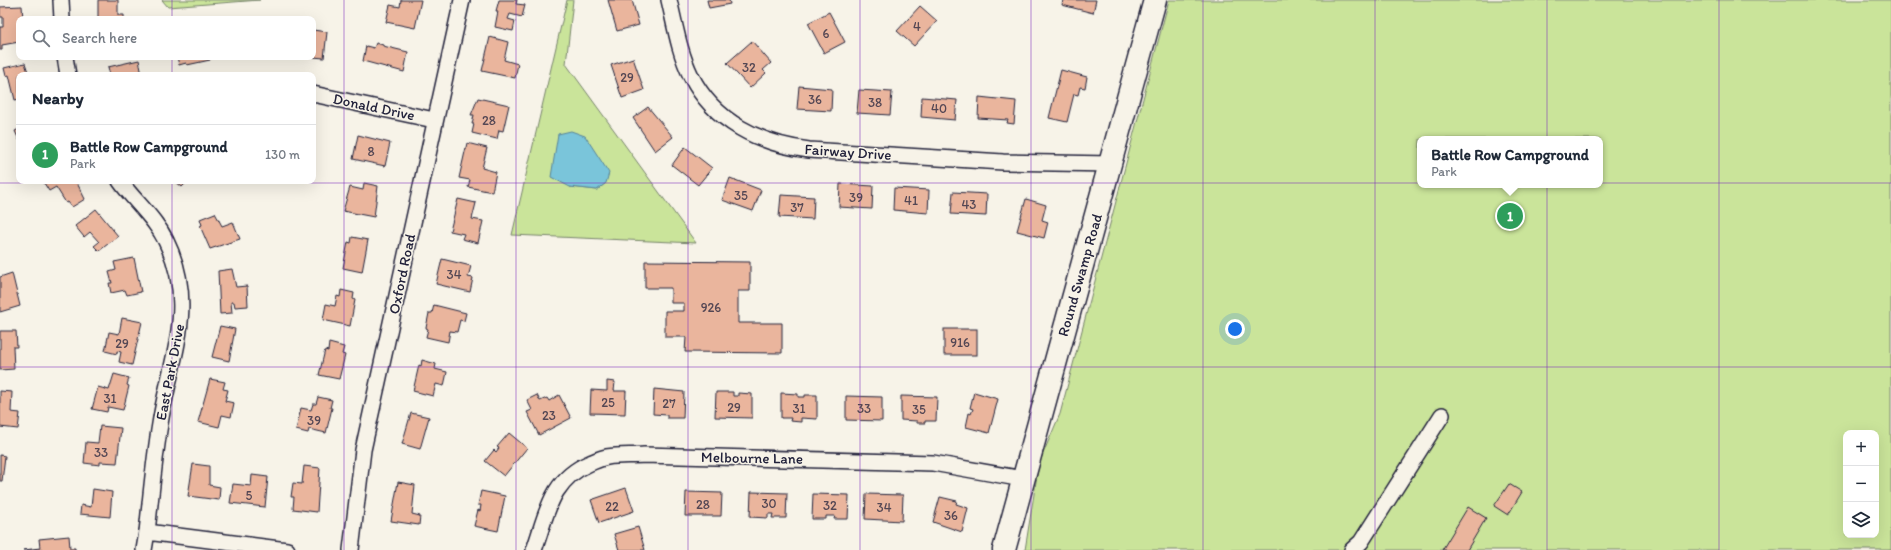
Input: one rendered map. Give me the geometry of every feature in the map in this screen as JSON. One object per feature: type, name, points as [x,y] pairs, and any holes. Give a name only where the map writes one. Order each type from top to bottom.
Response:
[{"type":"main road","name":"Round Swamp Road","points":[[1004,550],[1112,164],[1156,0]]},
{"type":"street","points":[[61,0],[62,16]]},
{"type":"street","name":"Oxford Road","points":[[350,550],[363,450],[434,120],[462,0]]},
{"type":"street","name":"Fairway Drive","points":[[669,0],[680,47],[691,76],[720,113],[741,129],[757,138],[785,147],[809,150],[1003,162],[1112,164]]},
{"type":"street","points":[[66,60],[68,72]]},
{"type":"street","name":"Donald Drive","points":[[316,95],[434,120]]},
{"type":"street","name":"East Park Drive","points":[[122,184],[147,213],[166,240],[174,262],[180,290],[182,317],[160,424],[144,550]]},
{"type":"street","points":[[1352,550],[1360,542],[1442,415]]},
{"type":"street","name":"Melbourne Lane","points":[[534,550],[553,494],[565,480],[579,468],[606,457],[644,455],[933,463],[1023,479]]},
{"type":"street","points":[[147,532],[287,550]]},
{"type":"green space","points":[[162,0],[260,0],[168,7]]},
{"type":"green space","points":[[567,0],[573,0],[566,64],[696,243],[512,235]],"holes":[[[606,183],[597,190],[570,187]]]},
{"type":"green space","points":[[1169,0],[1891,0],[1891,550],[1025,550],[1039,463],[1060,414]]},
{"type":"water","points":[[571,131],[585,136],[609,173],[606,183],[597,190],[570,187],[551,177],[558,134]]},
{"type":"building","points":[[98,0],[118,0],[118,15],[124,15],[124,16],[98,16]]},
{"type":"building","points":[[401,0],[421,0],[415,28],[386,22],[390,5],[400,7]]},
{"type":"building","points":[[499,0],[517,0],[516,4],[525,5],[522,17],[510,14],[508,19],[515,21],[513,31],[495,27],[498,11],[496,11]]},
{"type":"building","points":[[608,0],[632,0],[639,25],[617,31]]},
{"type":"building","points":[[707,0],[729,0],[730,4],[709,8]]},
{"type":"building","points":[[1063,0],[1096,0],[1093,13],[1062,5]]},
{"type":"building","points":[[22,6],[23,16],[16,16],[16,43],[2,45],[2,50],[0,50],[0,27],[3,27],[3,17],[0,17],[0,7]]},
{"type":"building","points":[[920,6],[937,21],[914,46],[897,31]]},
{"type":"building","points":[[829,12],[845,42],[824,53],[808,23]]},
{"type":"building","points":[[316,30],[327,32],[324,58],[316,57]]},
{"type":"building","points":[[490,37],[508,42],[504,60],[518,64],[515,78],[482,71]]},
{"type":"building","points":[[752,41],[771,63],[763,70],[766,73],[750,88],[727,63]]},
{"type":"building","points":[[376,43],[408,52],[404,72],[363,61],[366,46],[374,48]]},
{"type":"building","points":[[633,58],[644,90],[622,98],[611,65]]},
{"type":"building","points":[[139,60],[141,72],[109,72],[108,67]]},
{"type":"building","points":[[178,60],[210,60],[187,65],[186,63],[179,65]]},
{"type":"building","points":[[25,63],[28,72],[16,72],[16,100],[9,75],[6,76],[4,68]]},
{"type":"building","points":[[1061,70],[1087,77],[1085,88],[1080,87],[1078,95],[1074,94],[1067,122],[1049,118]]},
{"type":"building","points":[[799,86],[832,89],[831,111],[797,109]]},
{"type":"building","points":[[859,90],[892,92],[890,115],[857,113]]},
{"type":"building","points":[[922,97],[957,100],[955,120],[921,117]]},
{"type":"building","points":[[979,97],[1016,101],[1014,124],[1007,123],[1008,120],[978,118]]},
{"type":"building","points":[[478,98],[509,105],[503,131],[499,130],[497,139],[472,133],[474,115],[471,115]]},
{"type":"building","points":[[648,107],[673,137],[655,151],[633,118]]},
{"type":"building","points":[[358,135],[390,143],[385,166],[353,159]]},
{"type":"building","points":[[467,143],[487,148],[482,168],[496,172],[492,192],[468,187],[470,180],[459,178]]},
{"type":"building","points":[[685,147],[712,168],[698,185],[672,165]]},
{"type":"building","points":[[730,178],[761,190],[753,211],[722,200]]},
{"type":"building","points":[[364,183],[378,186],[374,217],[343,211],[350,187],[363,190]]},
{"type":"building","points":[[45,184],[78,184],[85,199],[72,207],[68,202],[66,203],[56,187],[49,191]]},
{"type":"building","points":[[840,184],[873,186],[872,209],[839,207]]},
{"type":"building","points":[[894,188],[929,190],[928,213],[893,210]]},
{"type":"building","points":[[953,192],[987,194],[986,216],[951,214]]},
{"type":"building","points":[[781,195],[814,197],[813,219],[779,217]]},
{"type":"building","points":[[458,199],[476,203],[472,219],[483,221],[478,243],[462,239],[464,234],[450,231]]},
{"type":"building","points":[[1026,199],[1046,205],[1042,220],[1048,222],[1044,238],[1017,231]]},
{"type":"building","points":[[96,209],[118,236],[99,251],[94,246],[99,242],[90,232],[84,237],[75,226]]},
{"type":"building","points":[[215,213],[222,226],[233,222],[240,239],[210,249],[200,226],[202,225],[200,219]]},
{"type":"building","points":[[352,237],[368,240],[362,272],[343,268],[348,242],[351,243]]},
{"type":"building","points":[[134,258],[141,292],[127,295],[125,290],[111,293],[109,283],[112,283],[109,272],[116,270],[114,262]]},
{"type":"building","points":[[442,259],[471,266],[468,277],[473,278],[470,292],[436,284]]},
{"type":"building","points":[[645,261],[750,262],[750,291],[738,291],[738,323],[782,323],[782,353],[685,352],[686,337],[665,337],[665,311],[684,311],[684,303],[671,303],[671,288],[645,288]]},
{"type":"building","points":[[232,269],[236,287],[247,286],[248,306],[235,307],[234,302],[231,302],[232,313],[220,314],[218,271]]},
{"type":"building","points":[[12,273],[20,306],[0,312],[0,277]]},
{"type":"building","points":[[341,290],[354,293],[353,299],[355,300],[350,326],[323,320],[326,304],[335,306],[337,296],[340,297]]},
{"type":"building","points":[[434,305],[466,313],[464,321],[460,320],[457,332],[450,331],[448,342],[426,337],[429,313],[432,313]]},
{"type":"building","points":[[122,318],[142,322],[132,365],[119,362],[121,352],[117,351],[117,354],[105,351],[109,332],[119,334]]},
{"type":"building","points":[[220,326],[235,329],[229,361],[212,357]]},
{"type":"building","points":[[944,329],[977,329],[977,355],[944,355]]},
{"type":"building","points":[[0,331],[16,331],[17,347],[13,347],[14,369],[0,370]]},
{"type":"building","points":[[329,343],[344,347],[342,354],[345,355],[339,379],[319,375],[325,350],[328,351]]},
{"type":"building","points":[[422,360],[436,364],[435,369],[447,372],[444,386],[436,384],[433,396],[413,391],[419,365],[421,366]]},
{"type":"building","points":[[114,374],[129,378],[127,385],[129,386],[123,410],[108,407],[107,412],[92,409],[98,387],[109,390]]},
{"type":"building","points":[[210,379],[225,382],[223,389],[228,390],[225,401],[234,403],[231,417],[222,415],[219,427],[198,422]]},
{"type":"building","points":[[607,381],[615,382],[614,391],[626,391],[625,414],[590,413],[591,390],[607,391]]},
{"type":"building","points":[[654,389],[684,392],[683,418],[667,418],[667,415],[653,414]]},
{"type":"building","points":[[0,391],[12,392],[11,412],[20,413],[18,429],[0,427]]},
{"type":"building","points":[[716,392],[733,392],[733,396],[738,396],[738,393],[752,394],[752,418],[715,417]]},
{"type":"building","points":[[974,392],[998,399],[989,433],[966,427],[969,413],[971,414],[973,409],[970,408]]},
{"type":"building","points":[[781,393],[798,394],[798,397],[805,397],[805,395],[817,395],[817,419],[801,418],[801,422],[790,421],[791,418],[781,418]]},
{"type":"building","points":[[537,395],[540,401],[547,398],[549,401],[559,395],[571,418],[539,435],[527,412],[532,410],[527,400]]},
{"type":"building","points":[[846,396],[882,397],[882,421],[846,420]]},
{"type":"building","points":[[901,396],[937,397],[936,421],[917,423],[917,421],[901,420]]},
{"type":"building","points":[[318,397],[332,400],[330,408],[332,408],[326,433],[309,429],[308,433],[296,430],[301,408],[311,410],[313,404],[316,404]]},
{"type":"building","points":[[411,413],[429,417],[420,449],[402,444]]},
{"type":"building","points":[[100,426],[121,428],[117,463],[100,462],[100,465],[84,463],[86,442],[98,443]]},
{"type":"building","points":[[509,433],[527,448],[504,476],[485,461],[494,450],[496,452],[499,448],[497,447]]},
{"type":"building","points":[[0,455],[5,456],[2,481],[0,481]]},
{"type":"building","points":[[193,464],[209,466],[209,485],[220,487],[219,500],[188,496]]},
{"type":"building","points":[[304,466],[320,468],[317,512],[293,509],[294,497],[291,497],[293,483],[302,484]]},
{"type":"building","points":[[252,475],[268,477],[265,507],[230,503],[233,484],[251,486]]},
{"type":"building","points":[[398,482],[415,485],[412,514],[420,516],[419,525],[391,521]]},
{"type":"building","points":[[1509,484],[1522,492],[1508,515],[1494,506]]},
{"type":"building","points":[[626,488],[634,511],[599,523],[591,500]]},
{"type":"building","points":[[93,489],[112,492],[110,517],[80,514],[81,505],[91,507]]},
{"type":"building","points":[[481,491],[505,496],[498,531],[474,526],[478,510],[480,511],[481,505],[478,505]]},
{"type":"building","points":[[686,492],[722,493],[721,516],[685,516]]},
{"type":"building","points":[[751,492],[787,493],[786,518],[772,518],[773,514],[768,514],[768,518],[750,517]]},
{"type":"building","points":[[813,494],[849,495],[848,519],[834,519],[835,516],[826,516],[826,519],[812,519]]},
{"type":"building","points":[[866,494],[903,495],[902,521],[865,519]]},
{"type":"building","points":[[940,497],[957,501],[956,504],[968,508],[962,532],[933,522]]},
{"type":"building","points":[[1468,507],[1486,518],[1467,550],[1442,550]]},
{"type":"building","points":[[638,527],[645,550],[619,550],[614,534]]},
{"type":"building","points":[[69,536],[70,548],[75,548],[75,550],[24,550],[40,548],[39,539]]},
{"type":"place","name":"Battle Row Campground","points":[[1510,216]]}]
